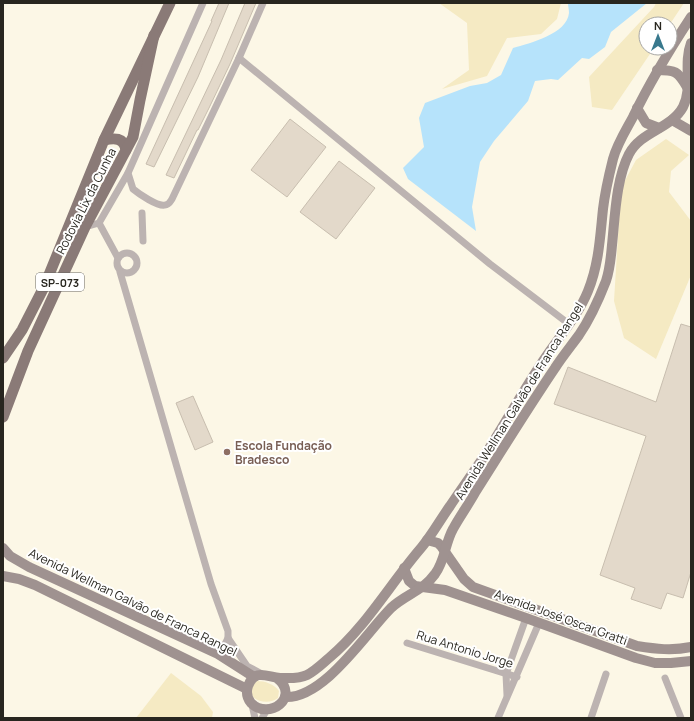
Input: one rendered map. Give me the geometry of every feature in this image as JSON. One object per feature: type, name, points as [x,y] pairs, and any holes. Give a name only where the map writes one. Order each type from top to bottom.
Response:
[{"type":"main road","name":"Rodovia Lix da Cunha","points":[[3,358],[22,330],[44,287],[104,140],[170,3]]},
{"type":"main road","name":"Avenida Wellman Galvão de Franca Rangel","points":[[277,678],[299,678],[308,674],[336,652],[361,626],[427,540],[486,454],[543,361],[569,324],[582,303],[594,277],[598,259],[604,206],[614,156],[657,70],[691,16]]},
{"type":"main road","name":"Rodovia Lix da Cunha","points":[[3,417],[28,351],[86,227],[133,137],[154,35]]},
{"type":"main road","name":"Avenida Wellman Galvão de Franca Rangel","points":[[285,697],[293,697],[301,694],[325,679],[347,659],[402,598],[423,588],[440,567],[453,530],[555,367],[580,334],[593,310],[607,279],[620,182],[626,161],[637,143],[672,120],[684,105],[690,94],[686,65],[691,43]]},
{"type":"main road","points":[[657,70],[671,70],[676,72],[680,75],[690,94]]},
{"type":"main road","points":[[637,108],[646,123],[659,128]]},
{"type":"main road","points":[[672,120],[691,131]]},
{"type":"main road","points":[[104,140],[115,138],[119,139],[125,144],[126,150]]},
{"type":"main road","points":[[427,540],[438,543],[445,550]]},
{"type":"main road","name":"Avenida Wellman Galvão de Franca Rangel","points":[[3,548],[10,556],[29,567],[218,654],[258,676]]},
{"type":"main road","name":"Avenida José Oscar Gratti","points":[[445,550],[464,579],[473,587],[637,646],[657,650],[677,650],[691,647]]},
{"type":"main road","points":[[404,568],[409,581],[415,586],[423,588]]},
{"type":"main road","points":[[3,576],[20,579],[35,585],[247,689]]},
{"type":"main road","name":"Avenida José Oscar Gratti","points":[[423,588],[444,590],[636,658],[655,663],[691,661]]},
{"type":"main road","points":[[258,676],[277,678],[284,686],[285,697],[279,707],[265,714],[252,705],[249,700],[247,689],[249,683],[258,676]]},
{"type":"street","points":[[99,224],[128,173],[203,3]]},
{"type":"street","points":[[128,173],[132,186],[136,192],[158,205],[164,206],[168,204],[239,58],[263,3]]},
{"type":"street","points":[[239,58],[490,264],[569,324]]},
{"type":"street","points":[[104,191],[108,206]]},
{"type":"street","points":[[142,213],[143,241]]},
{"type":"street","points":[[86,227],[99,224]]},
{"type":"street","points":[[99,224],[118,258]]},
{"type":"street","points":[[120,272],[127,274],[134,270],[137,264],[135,257],[125,253],[118,258],[116,266],[120,272],[211,584],[228,631],[228,638],[218,654]]},
{"type":"street","points":[[507,696],[506,674],[526,618]]},
{"type":"street","points":[[498,718],[539,623]]},
{"type":"street","points":[[228,638],[247,666],[258,676]]},
{"type":"street","name":"Rua Antonio Jorge","points":[[407,643],[517,677]]},
{"type":"street","points":[[591,718],[606,674]]},
{"type":"street","points":[[665,678],[681,718]]},
{"type":"street","points":[[252,705],[255,718]]},
{"type":"shaded area","points":[[439,3],[561,3],[557,19],[541,34],[507,38],[487,76],[442,89],[469,70],[467,23]]},
{"type":"shaded area","points":[[656,3],[684,3],[675,16],[646,16]]},
{"type":"shaded area","points":[[638,24],[638,56],[649,56],[612,110],[592,107],[589,77]]},
{"type":"shaded area","points":[[666,139],[689,155],[671,171],[669,192],[691,221],[691,275],[656,359],[624,338],[614,301],[621,188],[636,160]]},
{"type":"shaded area","points":[[171,673],[201,696],[213,712],[212,718],[136,718]]},
{"type":"shaded area","points":[[257,681],[266,682],[275,686],[279,691],[278,698],[267,702],[256,699],[251,693],[251,689]]},
{"type":"water","points":[[568,3],[647,3],[611,32],[605,47],[589,59],[582,58],[558,80],[551,79],[535,81],[528,101],[494,141],[480,162],[472,207],[476,231],[408,179],[403,168],[424,147],[419,118],[425,103],[470,86],[487,83],[501,75],[513,48],[538,40],[562,27],[567,20],[569,13]]},
{"type":"building","points":[[219,3],[229,3],[198,77],[154,167],[146,164],[212,21]]},
{"type":"building","points":[[245,3],[256,3],[230,64],[174,178],[166,175],[221,60]]},
{"type":"building","points":[[290,119],[326,147],[287,197],[251,170]]},
{"type":"building","points":[[339,161],[375,188],[336,239],[300,212]]},
{"type":"building","points":[[681,324],[691,327],[691,572],[683,598],[667,593],[661,609],[631,599],[635,588],[600,575],[646,436],[554,404],[568,367],[656,402]]},
{"type":"building","points":[[193,396],[213,442],[195,450],[176,403]]},
{"type":"place","name":"Escola Fundação Bradesco","points":[[227,452]]}]
